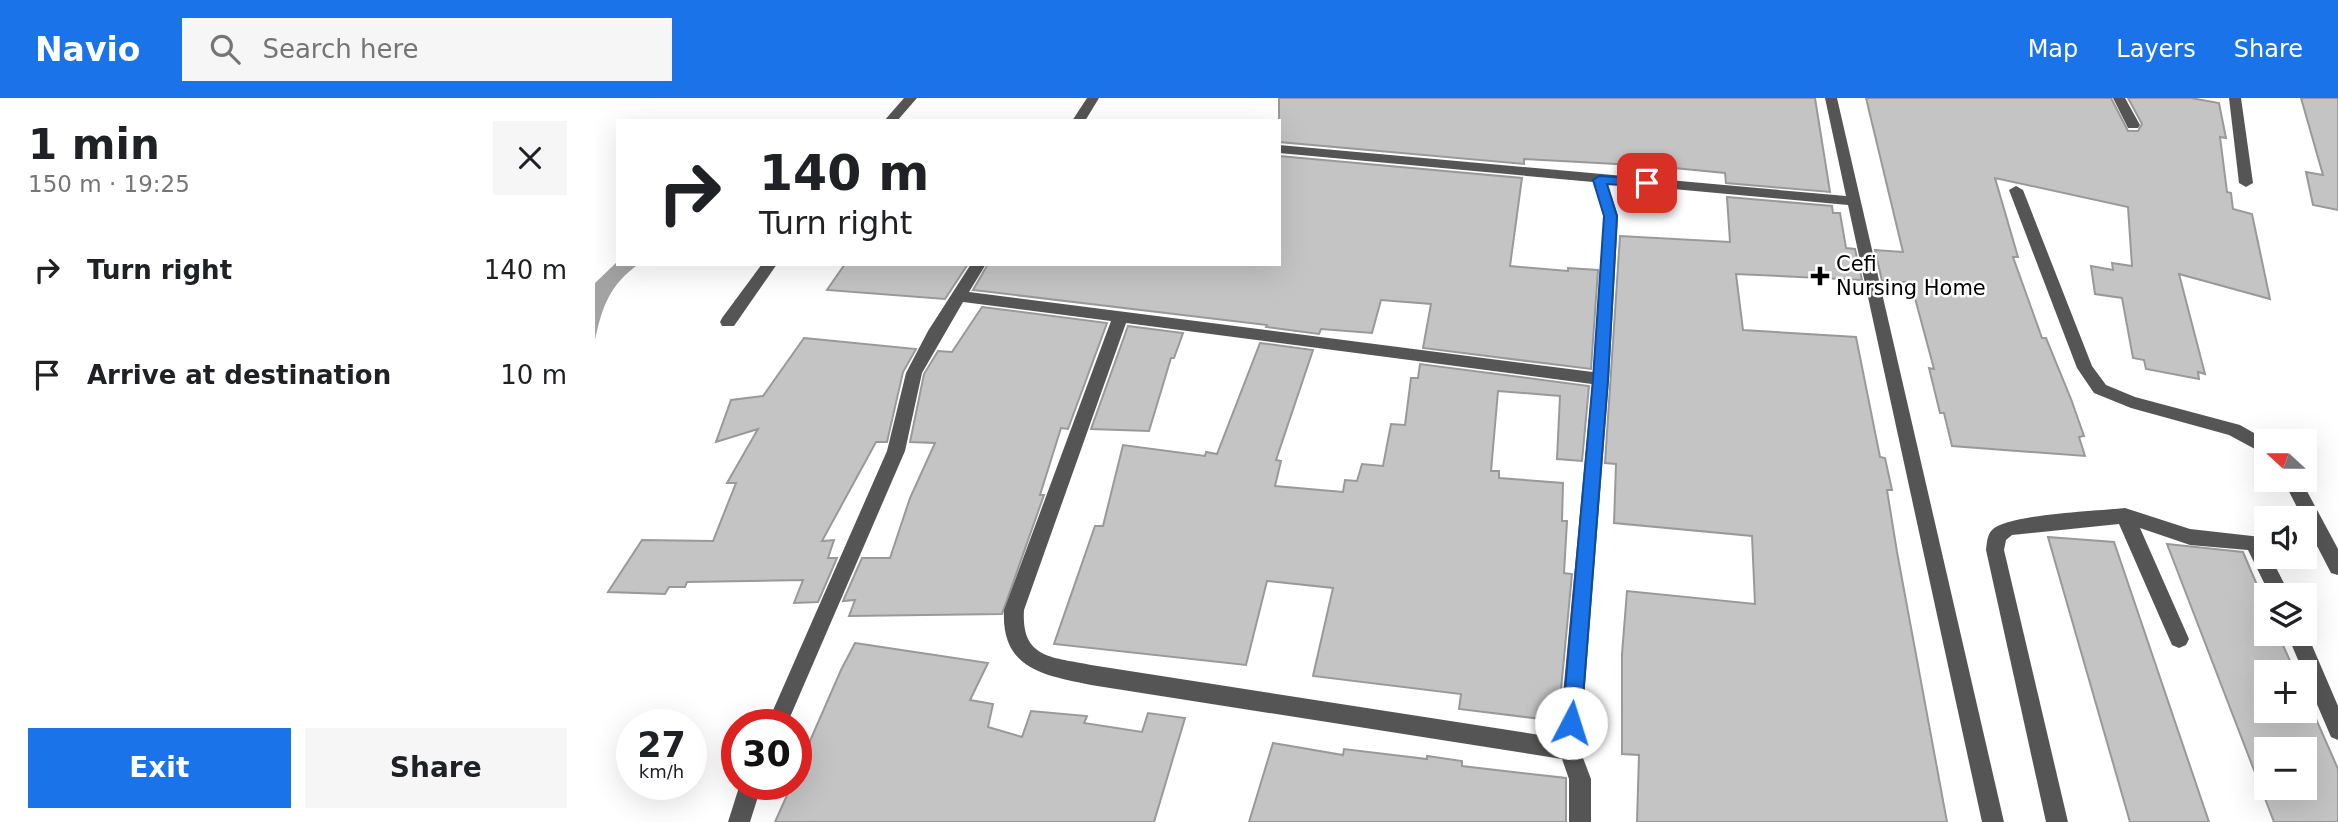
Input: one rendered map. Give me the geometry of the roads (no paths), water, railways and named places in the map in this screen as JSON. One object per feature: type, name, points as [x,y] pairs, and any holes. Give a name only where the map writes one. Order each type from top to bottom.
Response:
[{"type":"street","points":[[892,119],[911,98]]},
{"type":"street","points":[[1079,119],[1093,98]]},
{"type":"street","points":[[1831,98],[1993,822]]},
{"type":"street","points":[[2119,98],[2133,125]]},
{"type":"street","points":[[2235,98],[2246,183]]},
{"type":"street","points":[[1281,149],[1855,201]]},
{"type":"street","points":[[1580,822],[1580,779],[1569,750],[1601,379],[1611,216],[1599,180]]},
{"type":"street","points":[[2016,190],[2085,368],[2100,388],[2131,402],[2234,430],[2254,441]]},
{"type":"street","points":[[727,322],[769,266]]},
{"type":"street","points":[[784,709],[896,451],[914,373],[978,266]]},
{"type":"street","points":[[958,296],[1601,379]]},
{"type":"street","points":[[1120,317],[1014,610],[1011,628],[1014,642],[1030,658],[1091,674],[1569,750]]},
{"type":"street","points":[[2298,492],[2338,567]]},
{"type":"street","points":[[2125,516],[2179,639]]},
{"type":"street","points":[[2057,822],[1995,550],[1997,537],[2008,528],[2125,516],[2190,537],[2254,543],[2274,583]]},
{"type":"street","points":[[2302,646],[2338,730]]},
{"type":"street","points":[[739,822],[746,800]]},
{"type":"place","name":"Cefi Nursing Home","points":[[1820,276]]}]
